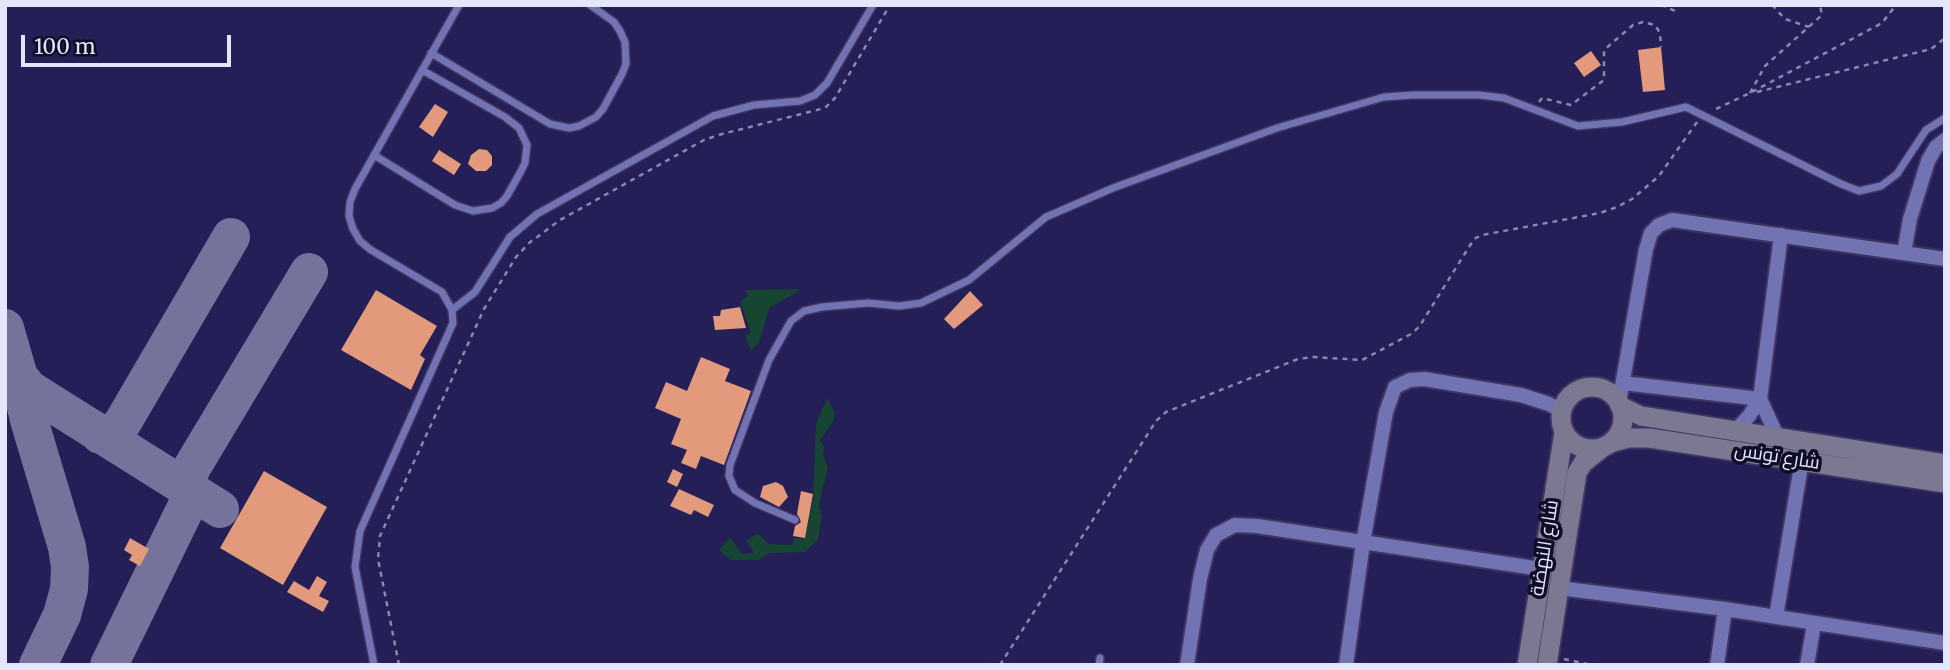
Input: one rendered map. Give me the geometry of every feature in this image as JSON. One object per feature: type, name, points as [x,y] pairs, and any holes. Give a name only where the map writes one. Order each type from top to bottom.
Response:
[{"type":"street","points":[[1904,253],[1910,219],[1928,161],[1936,147],[1945,140]]},
{"type":"street","points":[[1620,404],[1602,388],[1587,387],[1573,392],[1561,411],[1564,432],[1568,439],[1588,449],[1606,445],[1616,437],[1622,422],[1620,404],[1646,249],[1651,233],[1659,225],[1672,220],[1945,259]]},
{"type":"street","points":[[1735,431],[1760,399],[1782,235]]},
{"type":"street","points":[[1346,665],[1363,543],[1387,412],[1395,387],[1410,380],[1423,379],[1521,395],[1561,411]]},
{"type":"street","points":[[1623,383],[1760,399]]},
{"type":"street","points":[[1760,399],[1778,438]]},
{"type":"street","name":"شارع تونس","points":[[1620,404],[1641,415],[1945,464]]},
{"type":"street","name":"شارع النهضة","points":[[1527,665],[1564,432]]},
{"type":"street","name":"شارع تونس","points":[[1606,445],[1628,438],[1649,438],[1945,483]]},
{"type":"street","name":"شارع النهضة","points":[[1548,661],[1577,473],[1583,463],[1606,445]]},
{"type":"street","points":[[1776,617],[1802,460]]},
{"type":"street","points":[[1187,665],[1207,550],[1216,535],[1235,525],[1245,524],[1541,569]]},
{"type":"street","points":[[1559,588],[1725,608],[1945,643]]},
{"type":"street","points":[[1717,665],[1725,608]]},
{"type":"street","points":[[1807,665],[1814,624]]},
{"type":"lane","points":[[374,665],[355,567],[360,531],[450,335],[453,323],[452,310],[442,292],[360,241],[352,229],[350,202],[459,5]]},
{"type":"lane","points":[[431,53],[550,124],[569,128],[588,122],[603,109],[622,74],[626,52],[620,31],[614,22],[590,5]]},
{"type":"lane","points":[[452,310],[475,292],[510,237],[537,214],[713,116],[754,105],[800,101],[815,95],[827,83],[873,5]]},
{"type":"lane","points":[[374,155],[463,209],[483,210],[500,203],[507,196],[525,163],[527,145],[524,136],[513,122],[422,70]]},
{"type":"lane","points":[[459,91],[469,75]]},
{"type":"lane","points":[[795,520],[755,503],[735,489],[729,476],[730,465],[769,360],[790,321],[804,311],[822,307],[868,303],[899,306],[921,303],[969,280],[1046,217],[1113,188],[1277,128],[1384,97],[1479,95],[1504,99],[1577,126],[1622,122],[1686,107],[1859,191],[1881,186],[1897,174],[1926,130],[1945,118]]},
{"type":"path","points":[[399,665],[378,559],[380,536],[484,309],[516,257],[552,225],[704,140],[825,108],[835,98],[890,5]]},
{"type":"path","points":[[1661,5],[1675,11]]},
{"type":"path","points":[[1772,5],[1785,19],[1809,27]]},
{"type":"path","points":[[1750,93],[1765,66],[1822,15],[1820,5],[1797,5]]},
{"type":"path","points":[[1000,665],[1156,421],[1166,412],[1298,359],[1312,357],[1362,360],[1411,334],[1419,327],[1474,239],[1482,235],[1600,213],[1632,199],[1659,176],[1702,114],[1750,93],[1882,23],[1896,5]]},
{"type":"path","points":[[1532,109],[1542,98],[1571,105],[1604,80],[1604,50],[1633,25],[1643,22],[1655,25],[1660,33],[1661,47]]},
{"type":"path","points":[[1750,93],[1931,49],[1945,38]]},
{"type":"path","points":[[1548,661],[1592,665]]},
{"type":"green space","points":[[802,289],[769,308],[759,343],[751,351],[745,336],[751,332],[740,302],[748,296],[746,290]]},
{"type":"green space","points":[[827,398],[834,411],[834,420],[820,441],[824,446],[823,455],[828,468],[819,508],[822,516],[818,539],[805,552],[769,553],[759,560],[731,560],[719,550],[730,537],[742,554],[754,553],[746,540],[758,534],[769,544],[791,545],[795,538],[805,538],[813,499],[816,424]]},
{"type":"building","points":[[1661,47],[1665,90],[1643,92],[1638,50]]},
{"type":"building","points":[[1591,51],[1601,65],[1584,77],[1574,63]]},
{"type":"building","points":[[435,104],[448,112],[433,137],[419,127]]},
{"type":"building","points":[[479,149],[487,150],[492,156],[492,165],[486,171],[476,171],[468,164],[471,155]]},
{"type":"building","points":[[439,150],[461,164],[454,175],[432,161]]},
{"type":"building","points":[[376,290],[437,326],[420,355],[425,359],[411,390],[341,350]]},
{"type":"building","points":[[970,291],[983,305],[954,329],[944,319]]},
{"type":"building","points":[[740,307],[746,328],[715,330],[713,316],[720,316],[721,310]]},
{"type":"building","points":[[701,357],[730,369],[725,381],[751,391],[724,465],[701,456],[696,469],[681,463],[687,450],[671,444],[681,419],[655,408],[666,382],[687,391]]},
{"type":"building","points":[[673,469],[683,474],[677,487],[667,482]]},
{"type":"building","points":[[264,471],[327,507],[283,585],[220,548]]},
{"type":"building","points":[[776,482],[783,486],[788,497],[779,507],[760,497],[763,486]]},
{"type":"building","points":[[679,489],[714,505],[708,517],[694,510],[691,515],[670,506]]},
{"type":"building","points":[[801,491],[813,494],[805,538],[793,536],[795,526],[801,522],[797,514]]},
{"type":"building","points":[[130,538],[149,549],[140,566],[129,560],[132,555],[124,550]]},
{"type":"building","points":[[317,576],[327,582],[319,596],[329,601],[323,612],[287,592],[294,581],[309,590]]},
{"type":"taxiway","points":[[100,435],[116,431],[123,422],[231,237]]},
{"type":"taxiway","points":[[109,665],[193,493],[188,481],[191,469],[309,272]]},
{"type":"taxiway","points":[[5,328],[19,377],[29,389],[220,509]]},
{"type":"taxiway","points":[[19,377],[67,547],[70,567],[69,589],[62,615],[38,665]]}]
